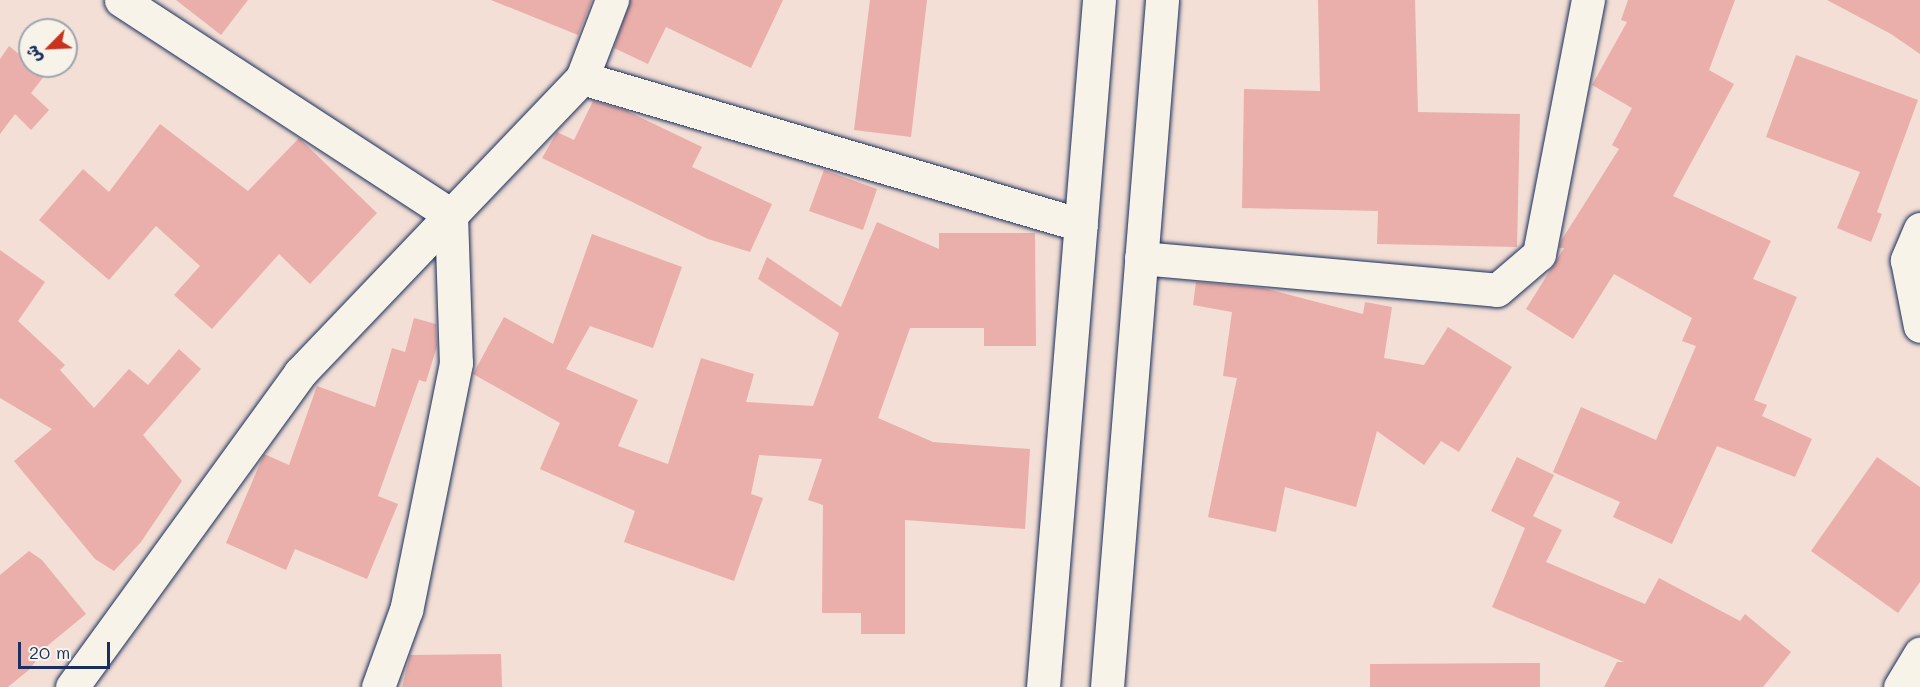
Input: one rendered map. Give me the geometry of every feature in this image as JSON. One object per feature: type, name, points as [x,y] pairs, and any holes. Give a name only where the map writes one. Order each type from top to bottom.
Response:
[{"type":"street","points":[[122,0],[451,215]]},
{"type":"street","points":[[72,687],[300,373],[582,78],[612,0]]},
{"type":"street","points":[[1043,687],[1099,0]]},
{"type":"street","points":[[1107,687],[1162,0]]},
{"type":"street","points":[[1141,258],[1497,290],[1539,254],[1588,0]]},
{"type":"street","points":[[582,78],[1081,225]]},
{"type":"street","points":[[378,687],[406,609],[456,363],[451,215]]},
{"type":"street","points":[[1920,229],[1907,260],[1920,326]]},
{"type":"street","points":[[1900,687],[1920,654]]},
{"type":"building","points":[[176,0],[248,0],[221,35]]},
{"type":"building","points":[[491,0],[592,0],[578,35]]},
{"type":"building","points":[[630,0],[783,0],[751,68],[666,27],[648,64],[614,48]]},
{"type":"building","points":[[870,0],[927,0],[911,137],[854,130]]},
{"type":"building","points":[[1318,0],[1415,0],[1418,112],[1520,114],[1517,247],[1377,244],[1378,211],[1242,208],[1244,89],[1320,91]]},
{"type":"building","points":[[1628,0],[1735,0],[1709,70],[1734,84],[1673,196],[1771,241],[1753,279],[1797,297],[1754,400],[1767,405],[1762,416],[1812,439],[1795,477],[1717,446],[1672,544],[1613,517],[1620,502],[1553,472],[1581,407],[1656,440],[1696,346],[1682,341],[1692,318],[1614,274],[1573,339],[1526,309],[1564,248],[1559,248],[1561,241],[1619,149],[1612,145],[1632,108],[1592,85],[1627,22],[1621,20]]},
{"type":"building","points":[[1827,0],[1920,0],[1920,54],[1891,34]]},
{"type":"building","points":[[9,46],[18,53],[18,78],[43,78],[31,93],[49,110],[31,130],[15,114],[0,134],[0,59]]},
{"type":"building","points":[[1796,55],[1918,100],[1877,212],[1882,214],[1871,242],[1837,228],[1860,172],[1766,137]]},
{"type":"building","points":[[593,101],[625,110],[702,147],[692,167],[772,204],[750,252],[708,239],[542,158],[557,132],[574,140]]},
{"type":"building","points":[[160,124],[248,191],[299,138],[377,213],[310,284],[279,254],[212,329],[174,295],[200,266],[156,226],[109,280],[39,220],[83,169],[109,192]]},
{"type":"building","points":[[824,170],[877,189],[863,230],[809,211]]},
{"type":"building","points":[[877,222],[939,249],[939,233],[1035,233],[1036,346],[984,346],[984,328],[910,328],[878,418],[933,442],[1030,449],[1025,529],[905,520],[905,634],[861,634],[861,613],[822,613],[823,505],[808,500],[822,459],[759,455],[751,494],[763,498],[734,581],[624,542],[635,511],[540,469],[560,423],[473,374],[504,317],[553,344],[592,234],[682,267],[653,348],[590,326],[566,369],[638,400],[618,446],[668,464],[701,358],[754,374],[746,402],[813,406],[839,333],[758,279],[767,257],[841,307]]},
{"type":"building","points":[[0,250],[45,282],[18,321],[65,365],[60,370],[94,408],[129,369],[148,385],[179,349],[201,369],[143,435],[182,481],[141,542],[114,571],[95,559],[14,461],[52,429],[0,398]]},
{"type":"building","points":[[1196,282],[1263,288],[1363,314],[1365,302],[1392,307],[1384,358],[1424,365],[1448,327],[1512,367],[1459,452],[1441,441],[1424,465],[1377,431],[1356,507],[1285,487],[1276,532],[1208,517],[1237,378],[1223,376],[1232,312],[1193,305]]},
{"type":"building","points":[[414,318],[436,324],[437,346],[426,382],[419,380],[378,496],[398,504],[367,579],[295,549],[286,570],[226,543],[264,454],[289,465],[317,386],[375,407],[392,348],[405,352]]},
{"type":"building","points":[[1517,457],[1554,475],[1533,516],[1562,530],[1546,562],[1645,604],[1659,578],[1740,621],[1745,614],[1791,652],[1763,687],[1604,687],[1617,662],[1624,662],[1492,607],[1525,528],[1491,511]]},
{"type":"building","points":[[1877,457],[1920,487],[1920,582],[1898,613],[1811,551]]},
{"type":"building","points":[[29,551],[42,560],[86,614],[46,647],[30,669],[8,687],[0,687],[0,575]]},
{"type":"building","points":[[501,654],[502,687],[402,687],[410,655]]},
{"type":"building","points":[[1540,663],[1540,687],[1370,687],[1370,664]]}]
